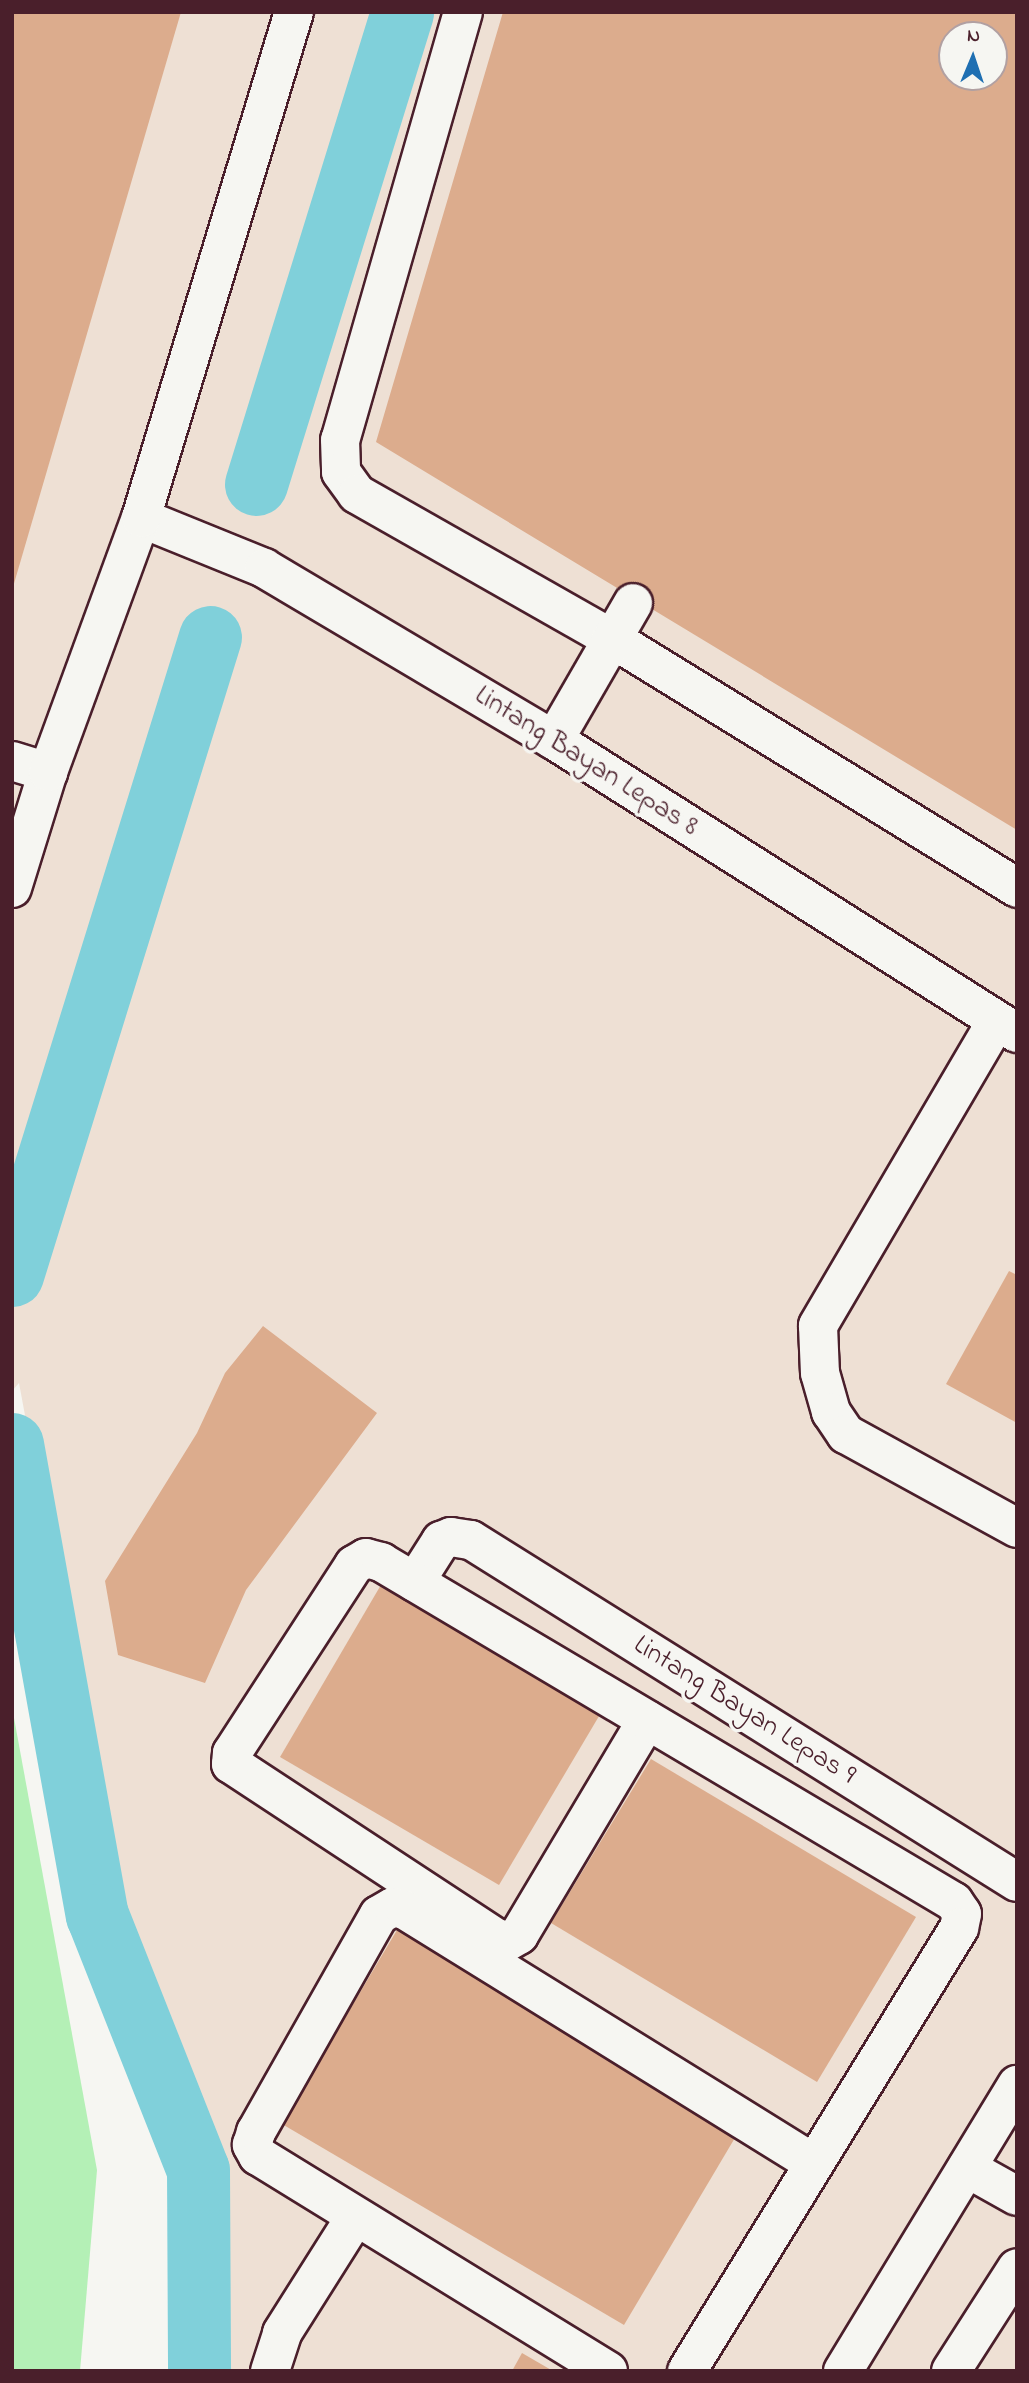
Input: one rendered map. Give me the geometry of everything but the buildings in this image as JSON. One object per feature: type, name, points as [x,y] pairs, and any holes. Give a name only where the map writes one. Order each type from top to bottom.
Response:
[{"type":"street","points":[[12,888],[30,767],[141,518],[294,12]]},
{"type":"street","points":[[463,12],[340,440],[341,472],[357,494],[611,638],[1017,888]]},
{"type":"street","name":"Lintang Bayan Lepas 8","points":[[141,518],[264,568],[554,740],[1006,1027]]},
{"type":"street","points":[[554,740],[633,603]]},
{"type":"street","points":[[1006,1027],[818,1326],[819,1349],[831,1412],[846,1434],[1017,1528]]},
{"type":"street","name":"Lintang Bayan Lepas 9","points":[[415,1582],[441,1541],[461,1536],[471,1540],[1017,1882]]},
{"type":"street","points":[[646,1720],[519,1935],[508,1941],[496,1938],[231,1764],[232,1754],[354,1566],[366,1558],[415,1582],[954,1902],[962,1914],[960,1928],[687,2371]]},
{"type":"street","points":[[802,1811],[830,1765]]},
{"type":"street","points":[[607,2371],[354,2219],[258,2156],[252,2145],[379,1914],[393,1907],[405,1910],[813,2163]]},
{"type":"street","points":[[843,2371],[1017,2085]]},
{"type":"street","points":[[967,2168],[1017,2196]]},
{"type":"street","points":[[270,2371],[282,2333],[354,2219]]},
{"type":"street","points":[[951,2371],[1017,2268]]},
{"type":"shaded area","points":[[12,12],[1017,12],[1017,2371],[227,2371],[228,2178],[117,1911],[19,1383],[12,1391]]},
{"type":"green space","points":[[12,1707],[97,2170],[80,2371],[12,2371]]},
{"type":"waterway","points":[[256,484],[402,12]]},
{"type":"waterway","points":[[12,1275],[210,637]]},
{"type":"waterway","points":[[12,1444],[97,1915],[198,2170],[199,2371]]}]
